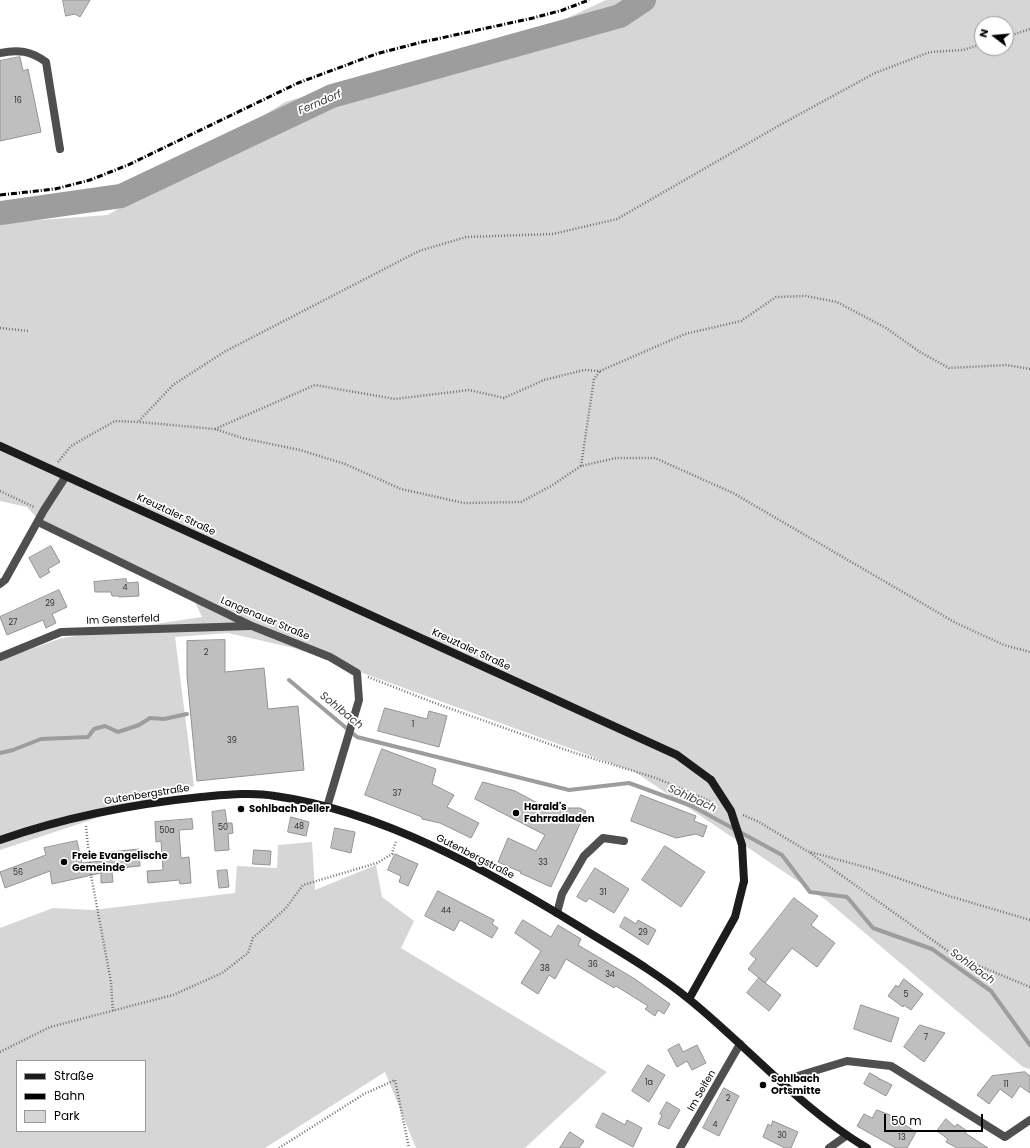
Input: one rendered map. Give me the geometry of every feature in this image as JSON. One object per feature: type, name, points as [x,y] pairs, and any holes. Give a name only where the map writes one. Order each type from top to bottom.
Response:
[{"type":"street","points":[[0,53],[24,51],[36,54],[46,62],[60,149]]},
{"type":"street","name":"Kreuztaler Straße","points":[[0,446],[677,755],[711,780],[732,811],[742,845],[744,881],[735,917],[689,999]]},
{"type":"street","points":[[0,584],[5,580],[44,510],[66,476]]},
{"type":"street","name":"Langenauer Straße","points":[[38,522],[252,626],[330,657],[358,673]]},
{"type":"street","name":"Im Gensterfeld","points":[[0,657],[61,632],[252,626]]},
{"type":"street","points":[[327,808],[359,700],[358,673]]},
{"type":"street","name":"Gutenbergstraße","points":[[0,840],[29,830],[140,804],[230,795],[273,796],[327,808],[399,831],[462,860],[557,913],[626,955],[689,999],[781,1081],[846,1136],[867,1148]]},
{"type":"street","points":[[557,913],[562,894],[584,856],[603,838],[624,841]]},
{"type":"street","name":"Im Seifen","points":[[680,1148],[740,1044]]},
{"type":"street","points":[[781,1081],[847,1061],[891,1066],[1005,1137],[1030,1120]]},
{"type":"street","points":[[829,1148],[846,1136]]},
{"type":"path","points":[[1014,34],[1030,29]]},
{"type":"path","points":[[139,422],[174,385],[224,352],[419,251],[466,237],[553,234],[617,219],[787,121],[875,73],[930,52],[962,50],[974,46]]},
{"type":"path","points":[[215,429],[315,385],[395,399],[469,390],[504,398],[544,380],[584,370],[600,371],[685,334],[741,321],[776,297],[806,296],[837,302],[886,328],[920,352],[949,368],[1007,365],[1030,369]]},
{"type":"path","points":[[0,328],[29,331]]},
{"type":"path","points":[[581,466],[594,379],[600,371]]},
{"type":"path","points":[[52,470],[71,446],[115,421],[215,429],[242,438],[300,450],[346,464],[401,489],[464,503],[521,502],[551,486],[581,466],[616,458],[655,458],[733,493],[956,623],[1004,645],[1030,652]]},
{"type":"path","points":[[0,491],[44,510]]},
{"type":"path","points":[[358,673],[440,705],[565,750],[656,778],[715,803]]},
{"type":"path","points":[[737,812],[759,822],[807,851],[955,956],[1030,987]]},
{"type":"path","points":[[85,816],[91,876],[111,982],[113,1011]]},
{"type":"path","points":[[0,1052],[50,1027],[173,995],[222,973],[248,953],[253,938],[286,908],[303,885],[377,863],[392,854],[399,831]]},
{"type":"path","points":[[807,851],[872,869],[949,896],[1030,920]]},
{"type":"path","points":[[279,1148],[364,1094],[395,1080],[409,1148]]},
{"type":"green space","points":[[606,0],[1030,0],[1030,1069],[1023,1067],[826,900],[635,772],[294,648],[228,633],[175,637],[194,786],[0,850],[0,660],[62,638],[202,617],[195,602],[48,530],[27,507],[0,501],[0,223],[108,215],[285,102],[552,25]]},
{"type":"green space","points":[[312,842],[315,890],[376,865],[382,897],[414,921],[401,948],[607,1072],[525,1148],[416,1148],[385,1072],[265,1148],[0,1148],[0,928],[53,908],[93,910],[235,893],[237,866],[277,868],[278,845]]},
{"type":"building","points":[[63,0],[90,0],[80,17],[75,14],[66,16]]},
{"type":"building","points":[[20,57],[23,71],[28,69],[41,132],[0,141],[0,61]]},
{"type":"building","points":[[51,546],[60,562],[48,569],[50,572],[40,578],[29,558]]},
{"type":"building","points":[[126,579],[127,583],[138,582],[139,596],[119,597],[112,596],[111,592],[95,592],[94,582]]},
{"type":"building","points":[[59,590],[67,607],[52,614],[56,623],[46,628],[43,620],[7,635],[0,617]]},
{"type":"building","points":[[225,640],[225,672],[264,668],[268,709],[298,706],[304,770],[197,781],[187,676],[187,641]]},
{"type":"building","points":[[385,708],[427,719],[429,711],[447,716],[439,747],[378,731]]},
{"type":"building","points":[[382,749],[436,769],[432,784],[454,795],[447,807],[479,823],[471,838],[440,823],[422,819],[422,817],[365,795]]},
{"type":"building","points":[[483,782],[515,791],[543,806],[553,808],[580,808],[586,811],[551,887],[498,862],[508,838],[536,851],[545,835],[475,799]]},
{"type":"building","points":[[641,795],[696,816],[694,821],[707,826],[703,837],[696,834],[676,838],[631,821]]},
{"type":"building","points":[[225,810],[227,823],[232,823],[233,833],[228,834],[229,850],[215,851],[212,812]]},
{"type":"building","points":[[291,817],[309,822],[306,836],[288,832]]},
{"type":"building","points":[[192,819],[193,829],[179,830],[181,858],[189,857],[191,883],[180,884],[179,880],[148,883],[147,871],[163,870],[161,841],[156,842],[155,822]]},
{"type":"building","points":[[335,828],[355,832],[351,853],[331,848]]},
{"type":"building","points":[[77,841],[82,863],[102,861],[101,853],[139,849],[140,866],[120,868],[121,871],[112,872],[113,882],[101,883],[101,873],[52,884],[50,871],[5,888],[0,872],[46,855],[44,848]]},
{"type":"building","points":[[665,846],[705,872],[681,907],[642,880]]},
{"type":"building","points":[[254,850],[271,851],[270,865],[253,864]]},
{"type":"building","points":[[395,854],[418,864],[408,886],[399,882],[401,876],[388,870]]},
{"type":"building","points":[[595,868],[629,889],[614,913],[589,898],[586,902],[577,897]]},
{"type":"building","points":[[227,870],[229,887],[219,888],[217,871]]},
{"type":"building","points":[[438,891],[494,920],[492,924],[498,928],[492,938],[460,920],[454,931],[425,916]]},
{"type":"building","points":[[794,898],[818,916],[811,925],[835,943],[817,967],[792,948],[765,983],[748,969],[756,959],[750,954]]},
{"type":"building","points":[[625,917],[636,924],[638,920],[656,930],[648,945],[620,927]]},
{"type":"building","points":[[523,920],[551,937],[558,925],[581,939],[578,945],[635,979],[670,1004],[664,1014],[658,1010],[655,1016],[645,1009],[648,1006],[616,986],[614,988],[566,959],[555,979],[549,975],[538,994],[521,983],[541,951],[515,933]]},
{"type":"building","points":[[759,978],[781,995],[769,1011],[747,993]]},
{"type":"building","points":[[904,979],[923,994],[911,1010],[904,1005],[903,1007],[888,996],[896,985],[898,987]]},
{"type":"building","points":[[861,1005],[899,1018],[891,1042],[854,1029]]},
{"type":"building","points":[[920,1025],[945,1033],[924,1062],[904,1047]]},
{"type":"building","points":[[679,1044],[683,1052],[697,1045],[706,1063],[692,1070],[687,1061],[677,1067],[668,1050]]},
{"type":"building","points":[[648,1065],[665,1075],[649,1102],[632,1091]]},
{"type":"building","points":[[1025,1072],[1030,1076],[1030,1093],[1020,1086],[1012,1098],[1000,1089],[989,1104],[977,1095],[992,1076]]},
{"type":"building","points":[[870,1073],[879,1078],[879,1080],[880,1079],[892,1085],[886,1096],[864,1084]]},
{"type":"building","points":[[724,1088],[739,1096],[719,1136],[703,1128]]},
{"type":"building","points":[[667,1102],[680,1110],[669,1129],[658,1124],[662,1115],[660,1114]]},
{"type":"building","points":[[877,1110],[895,1117],[894,1118],[916,1132],[907,1148],[896,1148],[857,1126],[864,1114],[872,1118]]},
{"type":"building","points":[[603,1113],[625,1125],[627,1120],[642,1128],[633,1147],[596,1127]]},
{"type":"building","points":[[946,1119],[955,1127],[957,1124],[967,1131],[965,1133],[988,1148],[957,1148],[946,1142],[948,1139],[937,1131]]},
{"type":"building","points":[[773,1121],[798,1132],[791,1148],[785,1148],[763,1137],[768,1124],[771,1126]]},
{"type":"building","points":[[570,1132],[584,1141],[579,1148],[560,1148]]},
{"type":"waterway","name":"Ferndorf","points":[[0,213],[121,196],[332,96],[620,16],[644,0]]},
{"type":"waterway","name":"Sohlbach","points":[[289,680],[357,737],[569,790],[629,783],[692,806],[782,855],[810,892],[847,897],[873,928],[932,949],[991,991],[1030,1045]]},
{"type":"waterway","name":"Sohlbach","points":[[0,753],[13,750],[41,739],[88,737],[94,729],[105,726],[118,732],[139,725],[150,718],[164,719],[187,714]]},
{"type":"railway","points":[[0,195],[55,189],[90,180],[128,165],[298,83],[376,54],[418,43],[533,18],[563,10],[589,0]]},
{"type":"place","name":"Sohlbach Deller","points":[[241,809]]},
{"type":"place","name":"Harald's Fahrradladen","points":[[516,813]]},
{"type":"place","name":"Freie Evangelische Gemeinde","points":[[64,862]]},
{"type":"place","name":"Sohlbach Ortsmitte","points":[[763,1085]]}]
